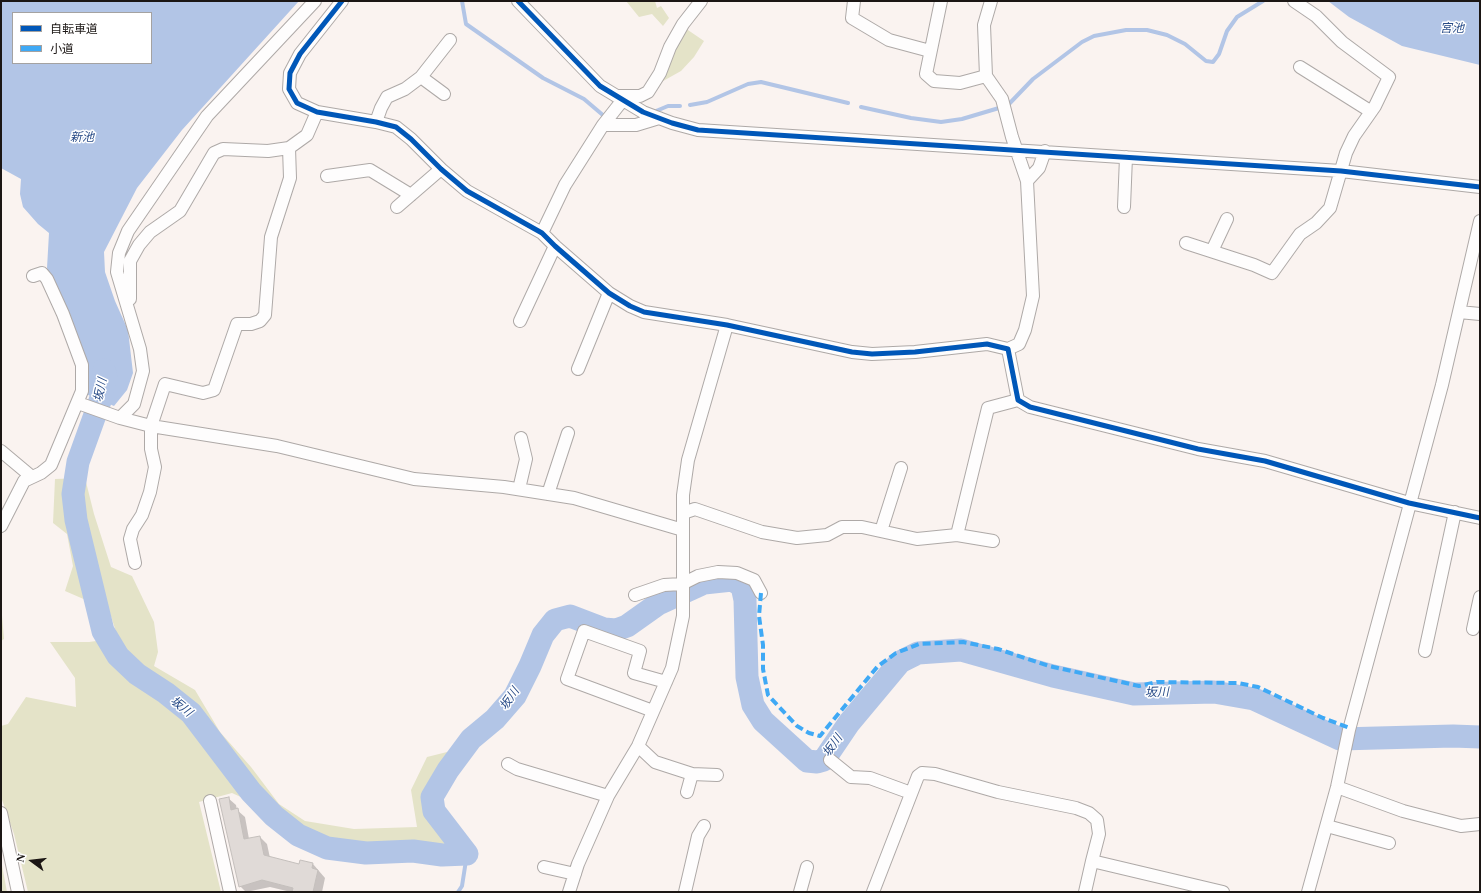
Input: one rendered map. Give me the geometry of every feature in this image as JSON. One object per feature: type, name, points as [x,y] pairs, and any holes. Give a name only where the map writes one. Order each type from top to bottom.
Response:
[{"type":"street","points":[[116,416],[134,404],[143,371],[140,348],[117,272],[119,253],[128,231],[207,116],[315,1]]},
{"type":"street","points":[[342,1],[300,54],[290,73],[289,89],[298,103],[317,112],[396,127],[411,138],[441,169],[467,191],[542,233],[609,293],[630,306],[644,312],[727,325],[852,352],[872,354],[915,352],[987,344],[1008,349],[1019,344],[1025,330],[1033,296],[1027,181],[1012,137],[1002,99],[986,76],[984,26],[991,1]]},
{"type":"street","points":[[518,1],[600,86],[619,98],[659,118],[698,130],[929,145],[1017,149],[1342,171],[1480,187]]},
{"type":"street","points":[[619,98],[640,96],[648,92],[660,73],[670,47],[680,30],[701,1]]},
{"type":"street","points":[[854,1],[852,18],[890,40],[930,51]]},
{"type":"street","points":[[940,1],[926,74],[934,81],[960,83],[986,76]]},
{"type":"street","points":[[1186,243],[1272,273],[1300,234],[1316,223],[1330,208],[1354,136],[1370,111],[1375,106],[1389,77],[1342,42],[1316,16],[1294,1]]},
{"type":"street","points":[[376,122],[380,108],[387,96],[405,89],[421,77],[450,40]]},
{"type":"street","points":[[1300,67],[1370,111]]},
{"type":"street","points":[[421,77],[444,94]]},
{"type":"street","points":[[542,233],[565,185],[619,98]]},
{"type":"street","points":[[130,315],[130,261],[139,245],[150,232],[180,211],[214,153],[223,149],[268,151],[289,148],[307,135],[317,112]]},
{"type":"street","points":[[603,125],[636,126],[659,118]]},
{"type":"street","points":[[135,563],[130,539],[133,529],[142,515],[148,498],[155,466],[151,449],[151,426],[165,384],[203,393],[214,390],[237,324],[251,324],[260,322],[265,315],[271,237],[290,178],[289,148]]},
{"type":"street","points":[[1027,181],[1039,168],[1045,151]]},
{"type":"street","points":[[1124,207],[1126,157]]},
{"type":"street","points":[[397,207],[441,169]]},
{"type":"street","points":[[327,176],[370,170],[411,195]]},
{"type":"street","points":[[1212,251],[1227,219]]},
{"type":"street","points":[[1308,892],[1327,826],[1349,730],[1409,503],[1423,462],[1480,221]]},
{"type":"street","points":[[520,321],[555,246]]},
{"type":"street","points":[[1,526],[24,481],[41,473],[51,465],[64,430],[79,404],[82,391],[82,365],[47,279],[42,273],[33,276]]},
{"type":"street","points":[[578,369],[609,293]]},
{"type":"street","points":[[1459,312],[1480,314]]},
{"type":"street","points":[[569,892],[575,874],[608,796],[638,746],[672,668],[683,616],[683,513],[688,460],[727,325]]},
{"type":"street","points":[[1008,349],[1018,400]]},
{"type":"street","points":[[957,535],[988,408],[1018,400],[1043,412],[1198,449],[1264,461],[1409,503],[1480,518]]},
{"type":"street","points":[[79,404],[151,426],[277,446],[414,479],[519,489],[574,498],[683,530]]},
{"type":"street","points":[[548,494],[568,433]]},
{"type":"street","points":[[519,489],[526,459],[521,438]]},
{"type":"street","points":[[1,451],[32,477]]},
{"type":"street","points":[[881,531],[901,468]]},
{"type":"street","points":[[683,513],[695,509],[762,532],[797,538],[827,535],[842,527],[862,527],[917,539],[957,535],[993,541]]},
{"type":"street","points":[[1425,651],[1455,512]]},
{"type":"street","points":[[635,595],[664,585],[682,586],[698,576],[718,572],[737,573],[754,580],[761,593]]},
{"type":"street","points":[[1473,629],[1480,597]]},
{"type":"street","points":[[653,711],[567,679],[584,631],[640,651],[634,673],[666,682]]},
{"type":"street","points":[[638,746],[655,762],[692,774],[718,774]]},
{"type":"street","points":[[830,760],[851,777],[870,778],[911,793]]},
{"type":"street","points":[[508,764],[517,769],[608,796]]},
{"type":"street","points":[[873,892],[911,793],[918,776],[922,773],[935,774],[998,792],[1076,808],[1089,813],[1097,820],[1099,834],[1085,892]]},
{"type":"street","points":[[687,792],[692,774]]},
{"type":"street","points":[[1337,787],[1403,811],[1461,826],[1480,824]]},
{"type":"street","points":[[210,801],[230,892]]},
{"type":"street","points":[[1,813],[18,892]]},
{"type":"street","points":[[685,892],[698,836],[704,826]]},
{"type":"street","points":[[1327,826],[1389,842]]},
{"type":"street","points":[[1092,861],[1222,892]]},
{"type":"street","points":[[544,867],[575,874]]},
{"type":"street","points":[[800,892],[807,867]]},
{"type":"green space","points":[[626,1],[655,1],[657,8],[661,6],[669,18],[663,26],[652,14],[639,17]]},
{"type":"green space","points":[[685,28],[704,41],[694,57],[681,71],[656,85]]},
{"type":"green space","points":[[85,478],[94,514],[111,567],[132,576],[154,622],[158,652],[154,666],[195,690],[220,732],[251,767],[279,804],[305,821],[354,829],[417,827],[411,790],[427,757],[455,750],[432,786],[426,805],[455,847],[364,847],[319,837],[291,820],[232,793],[199,802],[221,892],[28,892],[14,834],[1,797],[1,726],[8,724],[26,697],[76,707],[75,678],[50,642],[89,642],[118,638],[109,610],[65,591],[73,566],[67,534],[53,523],[55,479]]},
{"type":"green space","points":[[1,604],[4,639],[1,641]]},
{"type":"green space","points":[[1,860],[7,892],[1,892]]},
{"type":"water","name":"新池","points":[[1,1],[299,1],[182,130],[137,188],[104,252],[105,272],[115,301],[128,330],[133,373],[127,390],[114,406],[86,394],[89,385],[88,368],[70,315],[47,268],[49,233],[38,224],[23,207],[20,194],[21,179],[1,168]]},
{"type":"water","name":"宮池","points":[[1328,1],[1480,1],[1480,65],[1402,46],[1349,17]]},
{"type":"building","points":[[229,797],[231,810],[238,808],[244,839],[260,836],[264,855],[299,864],[300,860],[313,863],[312,868],[318,870],[313,892],[292,892],[293,888],[262,880],[239,887],[219,799]]},
{"type":"waterway","points":[[462,1],[466,24],[543,78],[584,99],[604,116]]},
{"type":"waterway","points":[[1009,104],[1033,79],[1082,42],[1094,36],[1126,30],[1147,30],[1167,35],[1185,44],[1206,61],[1213,62],[1219,54],[1227,31],[1237,17],[1263,1]]},
{"type":"waterway","points":[[690,105],[707,102],[748,84],[761,82],[848,103]]},
{"type":"waterway","points":[[656,111],[668,106],[680,106]]},
{"type":"waterway","points":[[861,107],[911,118],[941,122],[962,119],[999,108]]},
{"type":"waterway","name":"坂川","points":[[104,370],[106,376],[100,401],[78,462],[73,494],[76,520],[103,631],[118,656],[137,674],[166,693],[191,713],[251,792],[274,816],[298,835],[327,848],[366,853],[413,851],[442,855],[467,854],[434,811],[432,797],[448,770],[471,739],[495,719],[515,696],[543,635],[555,620],[570,616],[604,629],[616,630],[627,626],[658,604],[704,583],[732,580],[742,586],[745,600],[747,677],[753,705],[763,721],[807,761],[817,762],[824,760],[849,723],[900,662],[918,653],[961,650],[1053,676],[1134,694],[1214,692],[1254,699],[1340,739],[1453,736],[1480,737]]},
{"type":"waterway","points":[[458,892],[462,886],[467,854]]},
{"type":"marked path","points":[[761,593],[759,616],[763,645],[763,669],[768,695],[797,726],[809,733],[820,736],[878,666],[896,653],[919,644],[963,642],[998,649],[1049,666],[1139,686],[1157,682],[1238,683],[1258,687],[1323,718],[1350,728]]},
{"type":"cycle path","points":[[342,1],[300,54],[290,73],[289,89],[297,103],[317,112],[396,127],[467,191],[542,233],[609,293],[630,306],[644,312],[727,325],[852,352],[872,354],[915,352],[987,344],[1008,349],[1018,400],[1030,407],[1198,449],[1265,461],[1409,503],[1480,518]]},
{"type":"cycle path","points":[[518,1],[600,86],[643,112],[672,123],[698,130],[1341,171],[1480,187]]}]
